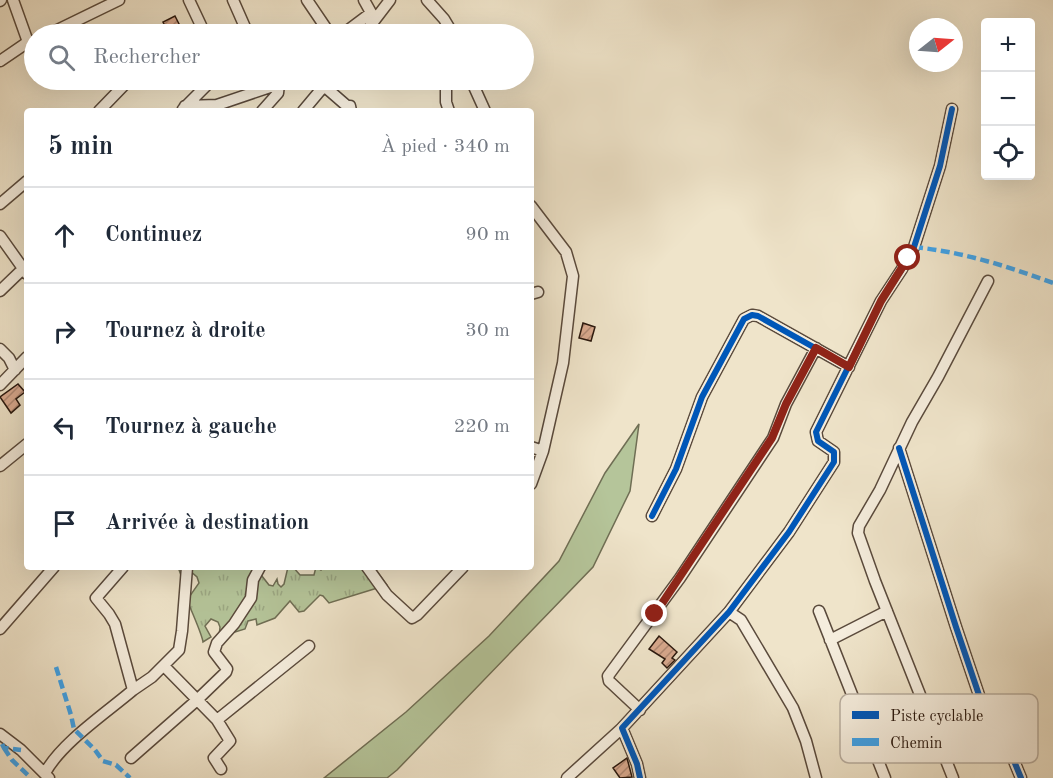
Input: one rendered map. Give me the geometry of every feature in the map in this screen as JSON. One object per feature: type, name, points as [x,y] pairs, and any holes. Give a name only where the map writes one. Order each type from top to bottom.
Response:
[{"type":"street","points":[[13,0],[24,25]]},
{"type":"street","points":[[70,24],[119,0]]},
{"type":"street","points":[[189,0],[201,24]]},
{"type":"street","points":[[233,0],[244,24]]},
{"type":"street","points":[[307,0],[323,24]]},
{"type":"street","points":[[364,0],[373,17]]},
{"type":"street","points":[[361,24],[373,17],[390,0]]},
{"type":"street","points":[[427,0],[445,24]]},
{"type":"street","points":[[369,24],[373,17]]},
{"type":"street","points":[[0,62],[24,46]]},
{"type":"street","points":[[102,108],[119,90]]},
{"type":"street","points":[[184,108],[202,90]]},
{"type":"street","points":[[192,108],[217,105],[256,90]]},
{"type":"street","points":[[265,108],[278,90]]},
{"type":"street","points":[[305,108],[320,90]]},
{"type":"street","points":[[332,90],[350,108]]},
{"type":"street","points":[[445,108],[446,90]]},
{"type":"street","points":[[476,90],[484,108]]},
{"type":"street","points":[[567,778],[640,710],[729,612],[789,532],[834,462],[834,452],[818,441],[816,432],[881,301],[914,247],[939,166],[952,109]]},
{"type":"street","points":[[0,204],[24,184]]},
{"type":"street","points":[[534,210],[566,252],[573,276],[564,363],[543,451],[534,476]]},
{"type":"street","points":[[0,236],[24,266]]},
{"type":"street","points":[[0,291],[24,270]]},
{"type":"street","points":[[920,694],[858,533],[859,526],[880,490],[899,448],[988,281]]},
{"type":"street","points":[[652,516],[676,469],[702,397],[744,319],[752,315],[758,316],[849,367]]},
{"type":"street","points":[[640,710],[609,681],[608,676],[673,587],[772,438],[786,404],[816,348]]},
{"type":"street","points":[[0,349],[9,358],[15,370]]},
{"type":"street","points":[[0,385],[24,360]]},
{"type":"street","points":[[0,466],[24,446]]},
{"type":"street","points":[[534,448],[543,451]]},
{"type":"street","points":[[899,448],[979,694]]},
{"type":"street","points":[[0,629],[51,570]]},
{"type":"street","points":[[120,570],[96,598],[115,624],[133,690]]},
{"type":"street","points":[[47,776],[50,764],[79,735],[176,655],[181,645],[187,570]]},
{"type":"street","points":[[131,758],[226,672],[227,669],[214,652],[215,648],[251,598],[253,580],[258,570]]},
{"type":"street","points":[[369,570],[387,595],[412,618],[460,570]]},
{"type":"street","points":[[819,611],[852,694]]},
{"type":"street","points":[[830,640],[887,611]]},
{"type":"street","points":[[729,612],[741,620],[793,708],[806,741],[816,778]]},
{"type":"street","points":[[217,720],[309,646]]},
{"type":"street","points":[[164,666],[217,720],[230,741],[214,758],[221,769]]},
{"type":"street","points":[[622,728],[637,764],[640,778]]},
{"type":"street","points":[[0,734],[21,750],[47,776]]},
{"type":"street","points":[[879,763],[885,778]]},
{"type":"street","points":[[947,763],[953,778]]},
{"type":"street","points":[[1015,763],[1021,778]]},
{"type":"green space","points":[[639,424],[630,491],[593,567],[387,778],[324,778],[406,712],[489,636],[559,561],[605,473]]},
{"type":"green space","points":[[179,570],[189,570],[182,578]]},
{"type":"green space","points":[[189,570],[258,570],[269,585],[273,586],[277,579],[281,587],[287,570],[296,570],[300,575],[314,575],[315,570],[376,570],[387,585],[329,603],[320,595],[304,611],[299,612],[290,601],[275,618],[257,625],[256,619],[248,621],[245,629],[219,637],[218,622],[211,619],[205,626],[211,637],[203,642],[187,600],[199,583],[197,577]]},
{"type":"building","points":[[175,16],[179,24],[164,24],[163,22]]},
{"type":"building","points":[[583,323],[595,327],[591,341],[579,338]]},
{"type":"building","points":[[18,384],[24,391],[16,399],[20,405],[11,413],[0,397]]},
{"type":"building","points":[[659,636],[677,652],[672,658],[675,660],[667,668],[662,663],[665,659],[649,649]]},
{"type":"building","points":[[627,758],[632,777],[620,778],[613,768]]},
{"type":"marked path","points":[[914,247],[985,260],[1053,283]]},
{"type":"marked path","points":[[56,667],[74,729],[103,761],[116,765],[130,778]]},
{"type":"marked path","points":[[2,744],[4,748],[21,750]]},
{"type":"marked path","points":[[4,748],[12,760],[31,778]]},
{"type":"cycle path","points":[[640,778],[637,764],[622,728],[729,612],[789,532],[834,462],[834,452],[818,441],[816,432],[881,301],[914,247],[940,166],[952,109]]},
{"type":"cycle path","points":[[652,516],[676,469],[702,397],[744,319],[752,315],[758,316],[849,367]]},
{"type":"cycle path","points":[[899,448],[979,694]]},
{"type":"cycle path","points":[[1015,763],[1021,778]]},
{"type":"route","points":[[655,614],[772,438],[786,404],[816,348],[849,367],[881,301],[908,258]]}]
